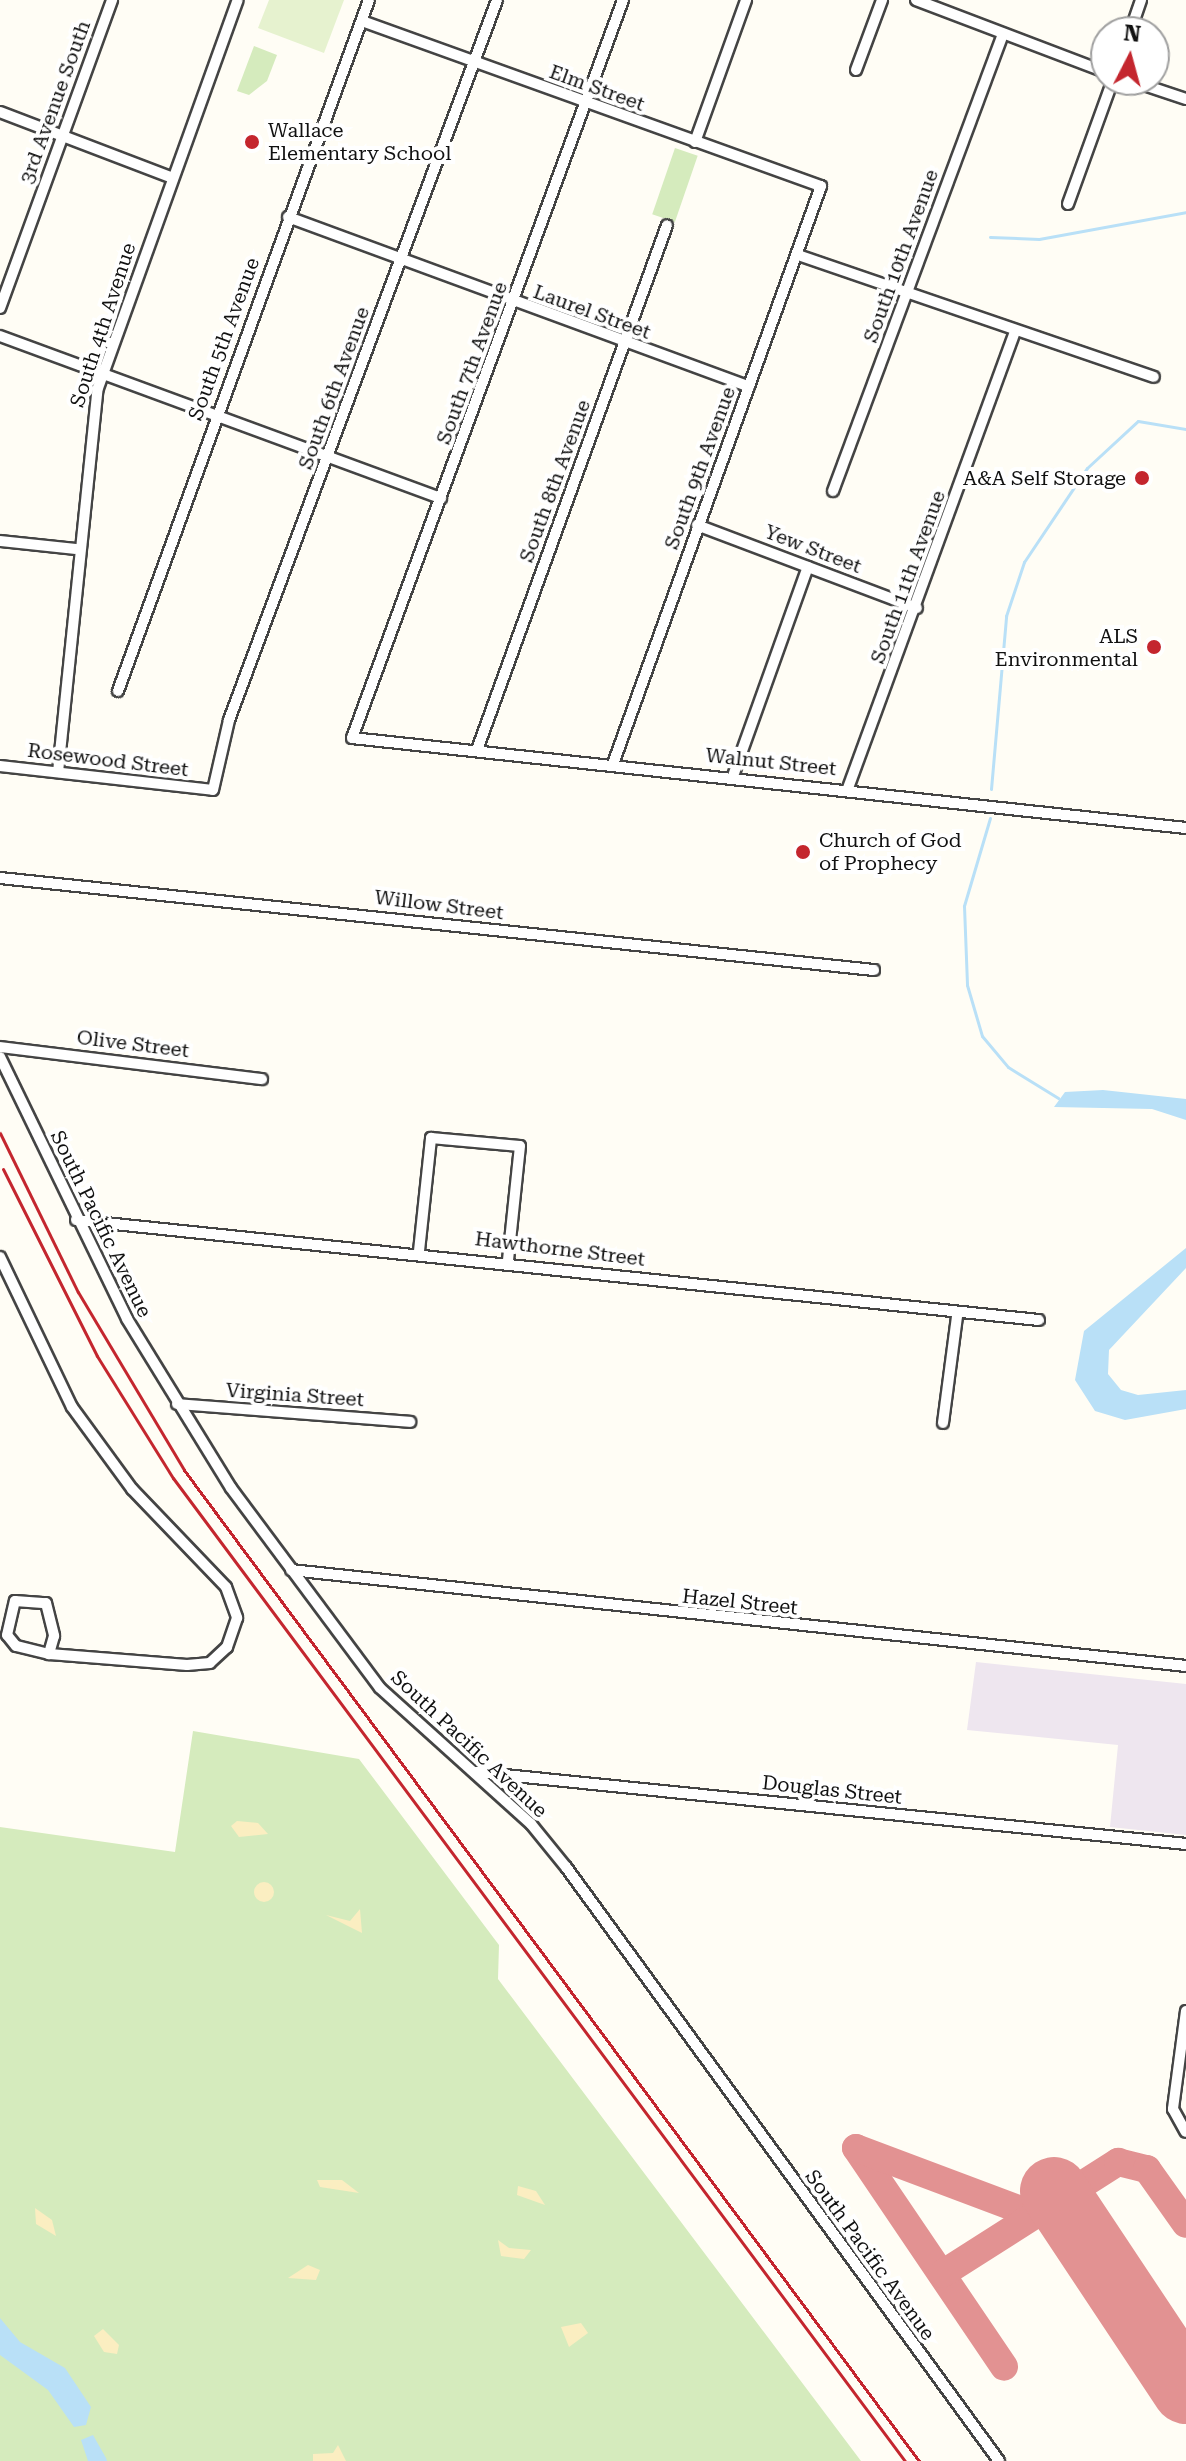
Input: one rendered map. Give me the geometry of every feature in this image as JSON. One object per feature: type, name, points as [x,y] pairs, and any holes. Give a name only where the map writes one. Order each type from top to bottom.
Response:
[{"type":"street","name":"3rd Avenue South","points":[[0,308],[112,0]]},
{"type":"street","name":"South 4th Avenue","points":[[58,772],[76,549],[103,374],[238,0]]},
{"type":"street","name":"South 5th Avenue","points":[[118,691],[369,0]]},
{"type":"street","name":"South 6th Avenue","points":[[213,790],[229,720],[497,0]]},
{"type":"street","name":"South 7th Avenue","points":[[352,738],[623,0]]},
{"type":"street","points":[[695,142],[746,0]]},
{"type":"street","points":[[856,70],[882,0]]},
{"type":"street","points":[[916,0],[1090,66]]},
{"type":"street","name":"Elm Street","points":[[362,21],[821,186]]},
{"type":"street","name":"South 10th Avenue","points":[[833,491],[1003,34]]},
{"type":"street","points":[[1068,204],[1107,96]]},
{"type":"street","points":[[0,112],[173,178]]},
{"type":"street","name":"South 9th Avenue","points":[[613,764],[821,186]]},
{"type":"street","name":"Laurel Street","points":[[288,217],[513,303],[749,387]]},
{"type":"street","name":"South 8th Avenue","points":[[477,750],[667,225]]},
{"type":"street","points":[[798,255],[1015,332],[1154,377]]},
{"type":"street","name":"South 11th Avenue","points":[[848,788],[917,608],[1015,332]]},
{"type":"street","points":[[0,336],[441,498]]},
{"type":"street","name":"Yew Street","points":[[697,525],[917,608]]},
{"type":"street","points":[[0,541],[76,549]]},
{"type":"street","points":[[733,776],[808,567]]},
{"type":"street","name":"Walnut Street","points":[[352,738],[848,788],[1186,828]]},
{"type":"street","name":"Rosewood Street","points":[[0,766],[213,790]]},
{"type":"street","name":"Willow Street","points":[[0,878],[874,970]]},
{"type":"street","name":"Olive Street","points":[[0,1047],[262,1079]]},
{"type":"street","name":"South Pacific Avenue","points":[[0,1057],[76,1220],[177,1404],[291,1570],[380,1688],[475,1772],[566,1867],[999,2461]]},
{"type":"street","points":[[419,1251],[431,1138],[520,1146],[508,1260]]},
{"type":"street","name":"Hawthorne Street","points":[[76,1220],[508,1260],[957,1316],[1039,1320]]},
{"type":"street","points":[[0,1257],[72,1407],[132,1489],[226,1587],[237,1618],[227,1647],[210,1663],[49,1654],[16,1646],[7,1635],[15,1601],[46,1603],[54,1636],[49,1654]]},
{"type":"street","points":[[943,1423],[957,1316]]},
{"type":"street","name":"Virginia Street","points":[[177,1404],[410,1422]]},
{"type":"street","name":"Hazel Street","points":[[291,1570],[1186,1666]]},
{"type":"street","name":"Douglas Street","points":[[475,1772],[1186,1844]]},
{"type":"street","points":[[1182,2128],[1173,2109],[1186,2011]]},
{"type":"shaded area","points":[[976,1662],[1186,1684],[1186,1835],[1110,1827],[1118,1745],[967,1730]]},
{"type":"green space","points":[[269,0],[344,0],[324,53],[258,28]]},
{"type":"green space","points":[[254,46],[277,55],[267,81],[249,95],[237,91]]},
{"type":"green space","points":[[675,148],[698,156],[675,222],[652,214]]},
{"type":"green space","points":[[193,1731],[359,1759],[499,1945],[498,1979],[861,2461],[0,2461],[0,1827],[175,1852]]},
{"type":"sand","points":[[237,1821],[258,1823],[268,1834],[239,1837],[231,1826]]},
{"type":"sand","points":[[264,1882],[271,1885],[274,1892],[271,1899],[264,1902],[257,1899],[254,1892],[257,1885]]},
{"type":"sand","points":[[360,1909],[362,1933],[326,1915],[350,1921]]},
{"type":"sand","points":[[317,2180],[342,2180],[359,2193],[320,2187]]},
{"type":"sand","points":[[518,2186],[536,2191],[545,2205],[517,2195]]},
{"type":"sand","points":[[35,2208],[52,2220],[56,2236],[36,2224]]},
{"type":"sand","points":[[498,2240],[509,2248],[531,2250],[524,2259],[501,2256]]},
{"type":"sand","points":[[308,2265],[320,2270],[316,2280],[288,2278]]},
{"type":"sand","points":[[581,2323],[588,2333],[569,2347],[561,2327]]},
{"type":"sand","points":[[103,2329],[119,2345],[117,2354],[104,2352],[94,2336]]},
{"type":"sand","points":[[338,2445],[346,2461],[313,2461],[313,2454],[333,2453]]},
{"type":"water","points":[[1103,1090],[1186,1099],[1186,1120],[1152,1109],[1054,1107],[1065,1092]]},
{"type":"water","points":[[1186,1248],[1186,1268],[1109,1350],[1108,1374],[1121,1390],[1138,1395],[1186,1390],[1186,1409],[1125,1420],[1095,1411],[1075,1380],[1084,1331]]},
{"type":"water","points":[[0,2318],[20,2342],[65,2368],[91,2407],[86,2425],[74,2427],[48,2390],[0,2355]]},
{"type":"water","points":[[93,2435],[107,2461],[88,2461],[81,2440]]},
{"type":"waterway","points":[[990,237],[1039,239],[1186,212]]},
{"type":"waterway","points":[[991,789],[1006,616],[1024,562],[1087,468],[1138,421],[1186,429]]},
{"type":"waterway","points":[[990,818],[964,906],[967,985],[982,1036],[1008,1067],[1058,1098]]},
{"type":"taxiway","points":[[856,2148],[1004,2367]]},
{"type":"taxiway","points":[[856,2148],[1032,2214]]},
{"type":"taxiway","points":[[942,2274],[1118,2162],[1147,2169],[1186,2224]]},
{"type":"runway","points":[[1054,2191],[1186,2390]]},
{"type":"railway","points":[[0,1133],[78,1292],[184,1470],[919,2461]]},
{"type":"railway","points":[[3,1169],[97,1356],[173,1478],[905,2461]]},
{"type":"place","name":"Wallace Elementary School","points":[[252,142]]},
{"type":"place","name":"A&A Self Storage","points":[[1142,478]]},
{"type":"place","name":"ALS Environmental","points":[[1154,647]]},
{"type":"place","name":"Church of God of Prophecy","points":[[803,852]]}]
